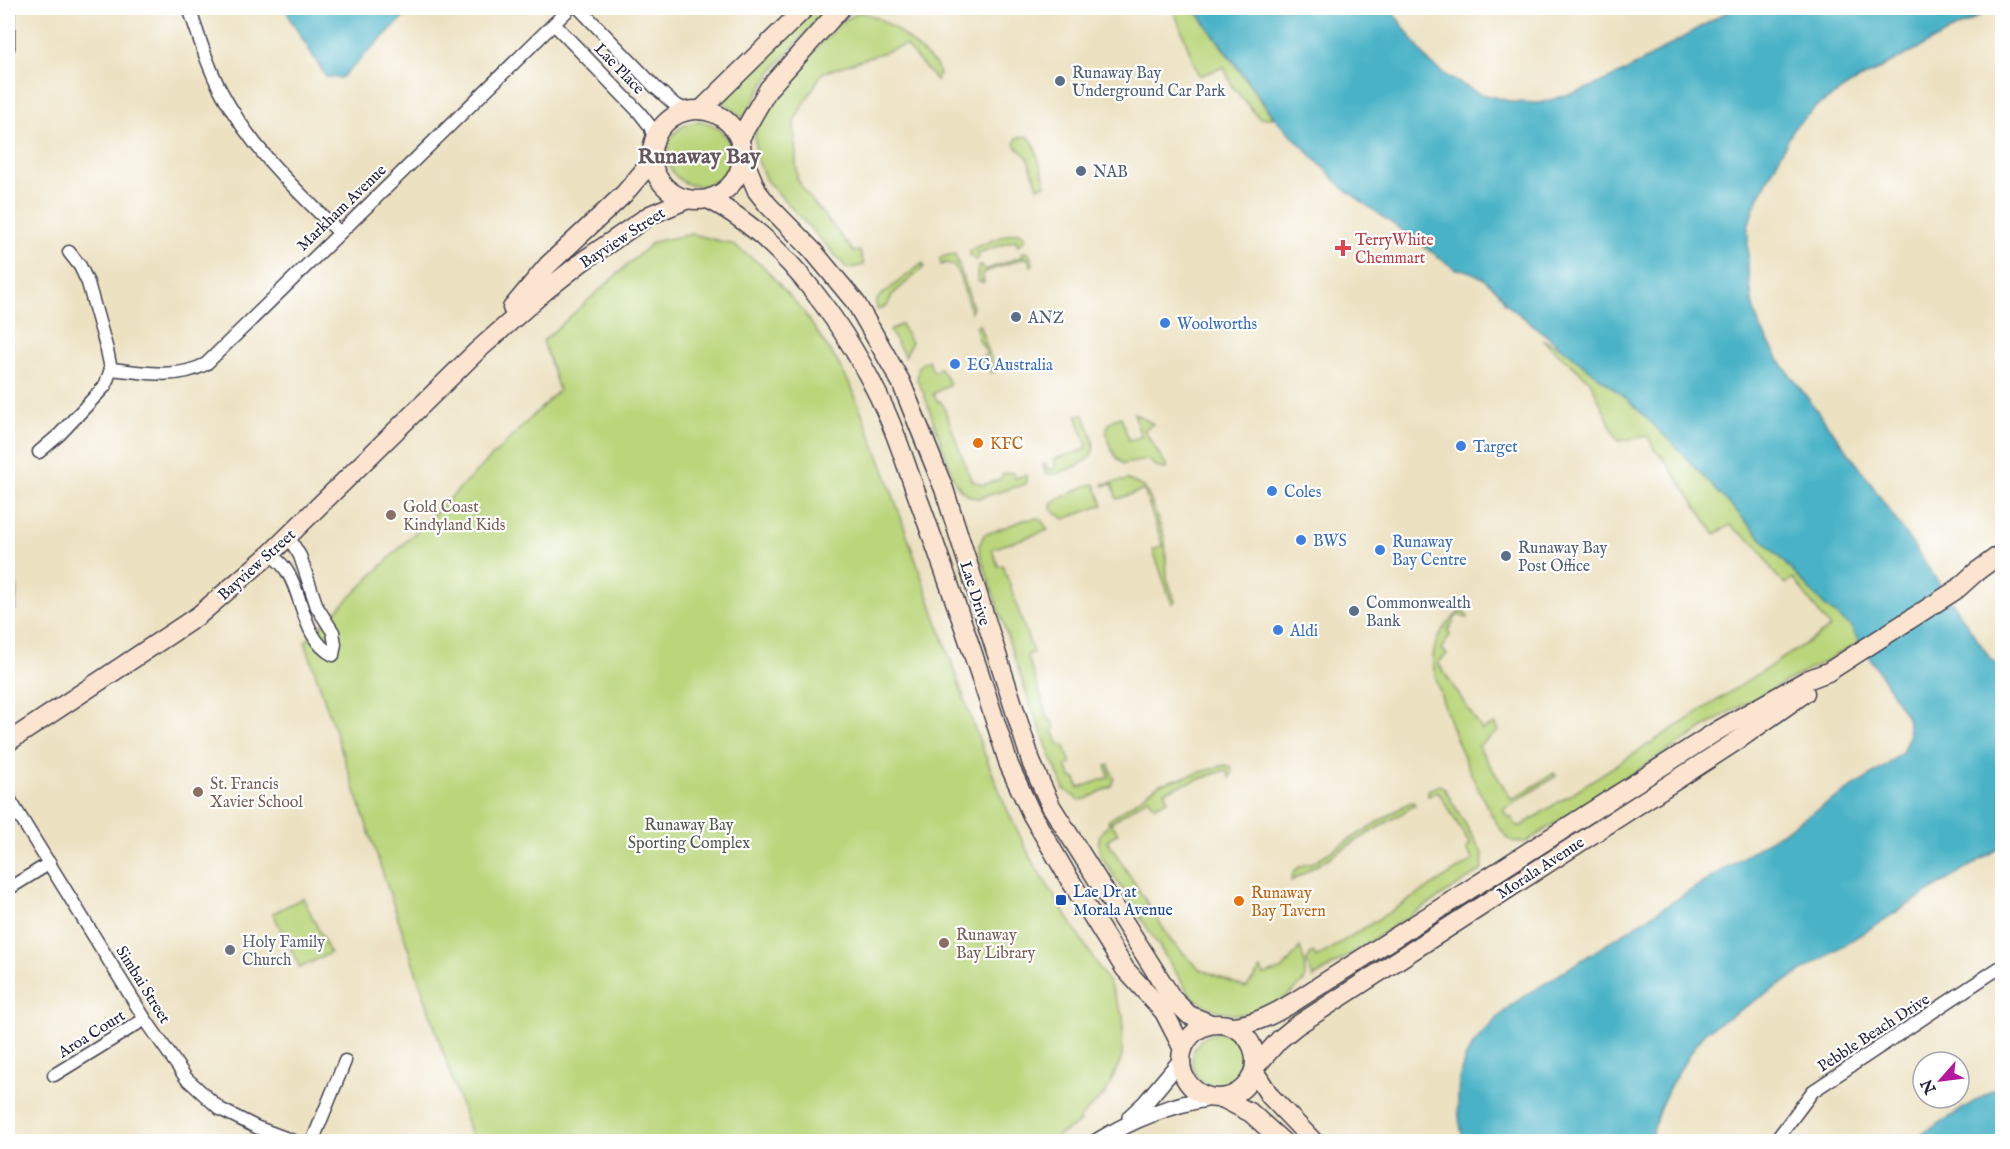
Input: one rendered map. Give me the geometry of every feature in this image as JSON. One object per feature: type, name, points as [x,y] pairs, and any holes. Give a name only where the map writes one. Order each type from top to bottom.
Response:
[{"type":"main road","points":[[694,110],[713,112],[724,119],[740,138],[743,157],[740,172],[721,194],[708,199],[688,200],[677,196],[660,181],[652,160],[655,141],[660,130],[667,121],[694,110],[805,8]]},
{"type":"main road","points":[[740,138],[769,88],[840,8]]},
{"type":"main road","name":"Lae Drive","points":[[743,157],[757,191],[813,251],[856,303],[891,362],[944,489],[1032,764],[1051,806],[1172,999],[1189,1015],[1211,1024]]},
{"type":"main road","name":"Bayview Street","points":[[477,351],[548,265],[624,194],[652,160]]},
{"type":"main road","name":"Lae Drive","points":[[708,199],[731,211],[762,236],[820,301],[863,367],[894,431],[1020,791],[1047,842],[1118,958],[1164,1012],[1182,1054]]},
{"type":"main road","name":"Bayview Street","points":[[8,741],[199,615],[270,554],[477,351],[545,291],[583,261],[659,210],[688,200]]},
{"type":"main road","points":[[820,301],[838,304],[856,303]]},
{"type":"main road","name":"Morala Avenue","points":[[1956,590],[1976,572],[2002,554]]},
{"type":"main road","name":"Morala Avenue","points":[[1233,1026],[1253,1023],[1276,1013],[1708,736],[1807,680],[1828,672],[1956,590],[2002,567]]},
{"type":"main road","name":"Morala Avenue","points":[[1255,1069],[1280,1039],[1296,1026],[1738,740],[1812,688],[1828,672]]},
{"type":"main road","points":[[1216,1098],[1242,1090],[1252,1078],[1255,1069],[1255,1053],[1249,1039],[1233,1026],[1211,1024],[1194,1032],[1187,1040],[1182,1054],[1182,1070],[1192,1088],[1251,1113],[1283,1142]]},
{"type":"main road","points":[[1255,1069],[1270,1096],[1314,1142]]},
{"type":"street","points":[[8,48],[8,10],[16,8]]},
{"type":"street","points":[[189,8],[220,91],[239,123],[277,172],[339,232]]},
{"type":"street","name":"Markham Avenue","points":[[111,369],[177,374],[193,371],[206,364],[570,8]]},
{"type":"street","name":"Lae Place","points":[[579,8],[674,104],[694,110]]},
{"type":"street","name":"Lae Place","points":[[554,24],[639,112],[650,126],[655,141]]},
{"type":"street","points":[[39,452],[60,434],[105,386],[111,369],[88,283],[80,266],[69,252]]},
{"type":"street","points":[[270,554],[284,567],[291,578],[316,642],[333,655],[335,637],[317,607],[300,556],[288,536]]},
{"type":"street","name":"Simbai Street","points":[[8,797],[145,1019],[186,1078],[220,1109],[256,1127],[296,1142]]},
{"type":"street","points":[[8,889],[50,863]]},
{"type":"street","name":"Pebble Beach Drive","points":[[1778,1142],[1813,1091],[2002,966]]},
{"type":"street","name":"Aroa Court","points":[[54,1075],[145,1019]]},
{"type":"street","points":[[1096,1142],[1114,1130],[1145,1103],[1182,1054]]},
{"type":"street","points":[[312,1142],[345,1061]]},
{"type":"street","points":[[1114,1130],[1172,1105],[1216,1098]]},
{"type":"green space","points":[[815,8],[827,8],[772,71],[743,118],[723,102]]},
{"type":"green space","points":[[1173,8],[1194,8],[1273,118],[1259,118],[1232,86],[1224,67],[1199,76]]},
{"type":"green space","points":[[859,12],[869,14],[890,25],[936,65],[939,73],[936,80],[905,45],[822,73],[794,121],[797,178],[805,192],[854,252],[860,251],[864,265],[848,269],[766,180],[756,156],[755,135],[770,97],[842,22]]},
{"type":"green space","points":[[699,122],[711,124],[722,131],[729,142],[731,154],[729,166],[722,177],[711,184],[699,186],[687,184],[676,177],[669,166],[667,154],[669,142],[676,131],[687,124]]},
{"type":"green space","points":[[1027,136],[1033,142],[1046,184],[1038,187],[1027,156],[1018,149],[1015,143],[1017,138]]},
{"type":"green space","points":[[1019,232],[1024,235],[1025,239],[1018,246],[1016,240],[978,253],[979,258],[976,260],[970,256],[970,251],[974,248]]},
{"type":"green space","name":"Runaway Bay Sporting Complex","points":[[692,234],[732,244],[763,266],[803,311],[852,388],[885,472],[974,727],[1005,805],[1032,861],[1109,983],[1123,1016],[1122,1057],[1106,1093],[1079,1119],[1080,1122],[1050,1141],[473,1141],[305,642],[559,390],[543,341],[653,242]]},
{"type":"green space","points":[[1022,252],[1029,253],[1033,264],[1031,266],[1027,257],[982,273],[984,283],[978,281],[978,267],[982,265],[985,270],[1023,256]]},
{"type":"green space","points":[[955,254],[973,307],[971,312],[960,277],[954,266],[946,263],[941,265],[940,257]]},
{"type":"green space","points":[[923,263],[924,267],[892,295],[887,306],[877,310],[876,302],[879,297]]},
{"type":"green space","points":[[901,324],[911,343],[905,357],[890,331]]},
{"type":"green space","points":[[979,324],[995,371],[991,373],[985,361],[982,362],[980,358],[987,354],[979,340],[976,328]]},
{"type":"green space","points":[[1543,340],[1567,350],[1628,400],[1677,448],[1825,606],[1850,626],[1861,642],[1724,715],[1526,842],[1519,843],[1509,839],[1499,827],[1474,781],[1450,722],[1435,672],[1433,657],[1439,637],[1446,625],[1461,611],[1465,612],[1468,618],[1457,615],[1448,631],[1450,635],[1441,649],[1447,654],[1438,663],[1482,730],[1494,724],[1499,731],[1478,746],[1512,800],[1554,773],[1556,776],[1503,810],[1518,828],[1830,628],[1793,578],[1786,584],[1781,581],[1751,540],[1730,525],[1715,534],[1662,456],[1655,451],[1648,436],[1618,441],[1590,381]]},
{"type":"green space","points":[[928,360],[934,372],[940,368],[950,384],[933,394],[943,405],[971,480],[983,485],[1000,479],[1003,474],[1013,472],[1015,478],[1026,475],[1026,484],[979,498],[968,495],[957,485],[917,380],[919,366]]},
{"type":"green space","points":[[1134,413],[1153,424],[1144,430],[1168,468],[1160,468],[1148,460],[1123,464],[1119,461],[1109,444],[1108,425],[1121,417],[1129,440],[1141,437]]},
{"type":"green space","points":[[1076,415],[1084,415],[1093,442],[1092,454],[1087,460],[1069,469],[1054,474],[1045,473],[1043,464],[1046,464],[1048,470],[1056,468],[1054,459],[1084,450],[1087,446]]},
{"type":"green space","points":[[1128,480],[1144,487],[1165,539],[1167,578],[1175,601],[1172,604],[1153,550],[1163,546],[1144,490],[1117,499],[1112,484],[1104,486],[1103,484]]},
{"type":"green space","points":[[1095,484],[1103,505],[1064,519],[1051,509],[1052,502]]},
{"type":"green space","points":[[1038,518],[1048,530],[992,549],[998,566],[1003,565],[1033,653],[1027,655],[1049,720],[1053,721],[1055,729],[1053,731],[1059,745],[1064,744],[1071,764],[1066,766],[1071,778],[1076,779],[1079,788],[1109,777],[1106,766],[1109,765],[1114,779],[1112,786],[1086,799],[1079,800],[1064,789],[1030,704],[980,554],[979,546],[984,535],[1024,520]]},
{"type":"green space","points":[[1225,765],[1231,767],[1230,778],[1226,770],[1164,791],[1168,800],[1155,806],[1148,798],[1111,823],[1118,833],[1107,840],[1172,942],[1200,969],[1246,988],[1261,969],[1264,975],[1283,969],[1300,947],[1305,963],[1305,980],[1278,1002],[1251,1014],[1222,1012],[1191,996],[1101,856],[1099,846],[1099,838],[1110,823],[1108,821],[1160,784]]},
{"type":"green space","points":[[1440,785],[1444,788],[1483,854],[1482,870],[1313,978],[1307,962],[1310,954],[1313,952],[1316,958],[1473,860],[1466,849],[1470,845],[1438,791],[1428,796],[1428,790]]},
{"type":"green space","points":[[1413,802],[1415,805],[1291,881],[1293,873],[1298,868],[1312,863]]},
{"type":"green space","points":[[303,898],[330,953],[300,968],[273,913]]},
{"type":"green space","points":[[1214,1033],[1224,1033],[1234,1037],[1242,1045],[1246,1060],[1242,1075],[1234,1083],[1224,1087],[1214,1087],[1204,1083],[1196,1075],[1192,1065],[1192,1055],[1196,1045],[1204,1037]]},
{"type":"water","points":[[286,8],[413,8],[341,78],[326,77],[290,19]]},
{"type":"water","points":[[1194,8],[1390,8],[1427,60],[1450,78],[1478,93],[1513,102],[1540,103],[1584,90],[1626,71],[1733,8],[1994,8],[1851,84],[1817,106],[1794,128],[1754,207],[1748,227],[1748,270],[1753,307],[1759,325],[1779,360],[1863,472],[1990,658],[2002,668],[2002,846],[1705,1032],[1664,1097],[1654,1126],[1652,1141],[1464,1141],[1459,1117],[1458,1090],[1468,1052],[1483,1032],[1511,1005],[1886,766],[1902,752],[1909,736],[1907,717],[1850,626],[1825,606],[1677,448],[1628,400],[1505,303],[1491,285],[1477,275],[1455,269],[1343,188],[1274,117]]},
{"type":"water","points":[[8,574],[17,588],[15,610],[8,614]]},
{"type":"water","points":[[2002,1084],[2002,1141],[1911,1141],[1960,1110],[1971,1110],[1971,1103]]},
{"type":"place","name":"Runaway Bay Underground Car Park","points":[[1060,81]]},
{"type":"place","name":"NAB","points":[[1081,171]]},
{"type":"place","name":"TerryWhite Chemmart","points":[[1343,248]]},
{"type":"place","name":"ANZ","points":[[1016,317]]},
{"type":"place","name":"Woolworths","points":[[1165,323]]},
{"type":"place","name":"EG Australia","points":[[955,364]]},
{"type":"place","name":"KFC","points":[[978,443]]},
{"type":"place","name":"Target","points":[[1461,446]]},
{"type":"place","name":"Coles","points":[[1272,491]]},
{"type":"place","name":"Gold Coast Kindyland Kids","points":[[391,515]]},
{"type":"place","name":"BWS","points":[[1301,540]]},
{"type":"place","name":"Runaway Bay Centre","points":[[1380,550]]},
{"type":"place","name":"Runaway Bay Post Office","points":[[1506,556]]},
{"type":"place","name":"Commonwealth Bank","points":[[1354,611]]},
{"type":"place","name":"Aldi","points":[[1278,630]]},
{"type":"place","name":"St. Francis Xavier School","points":[[198,792]]},
{"type":"place","name":"Lae Dr at Morala Avenue","points":[[1061,900]]},
{"type":"place","name":"Runaway Bay Tavern","points":[[1239,901]]},
{"type":"place","name":"Runaway Bay Library","points":[[944,943]]},
{"type":"place","name":"Holy Family Church","points":[[230,950]]},
{"type":"district","name":"Runaway Bay","points":[[699,155]]}]
